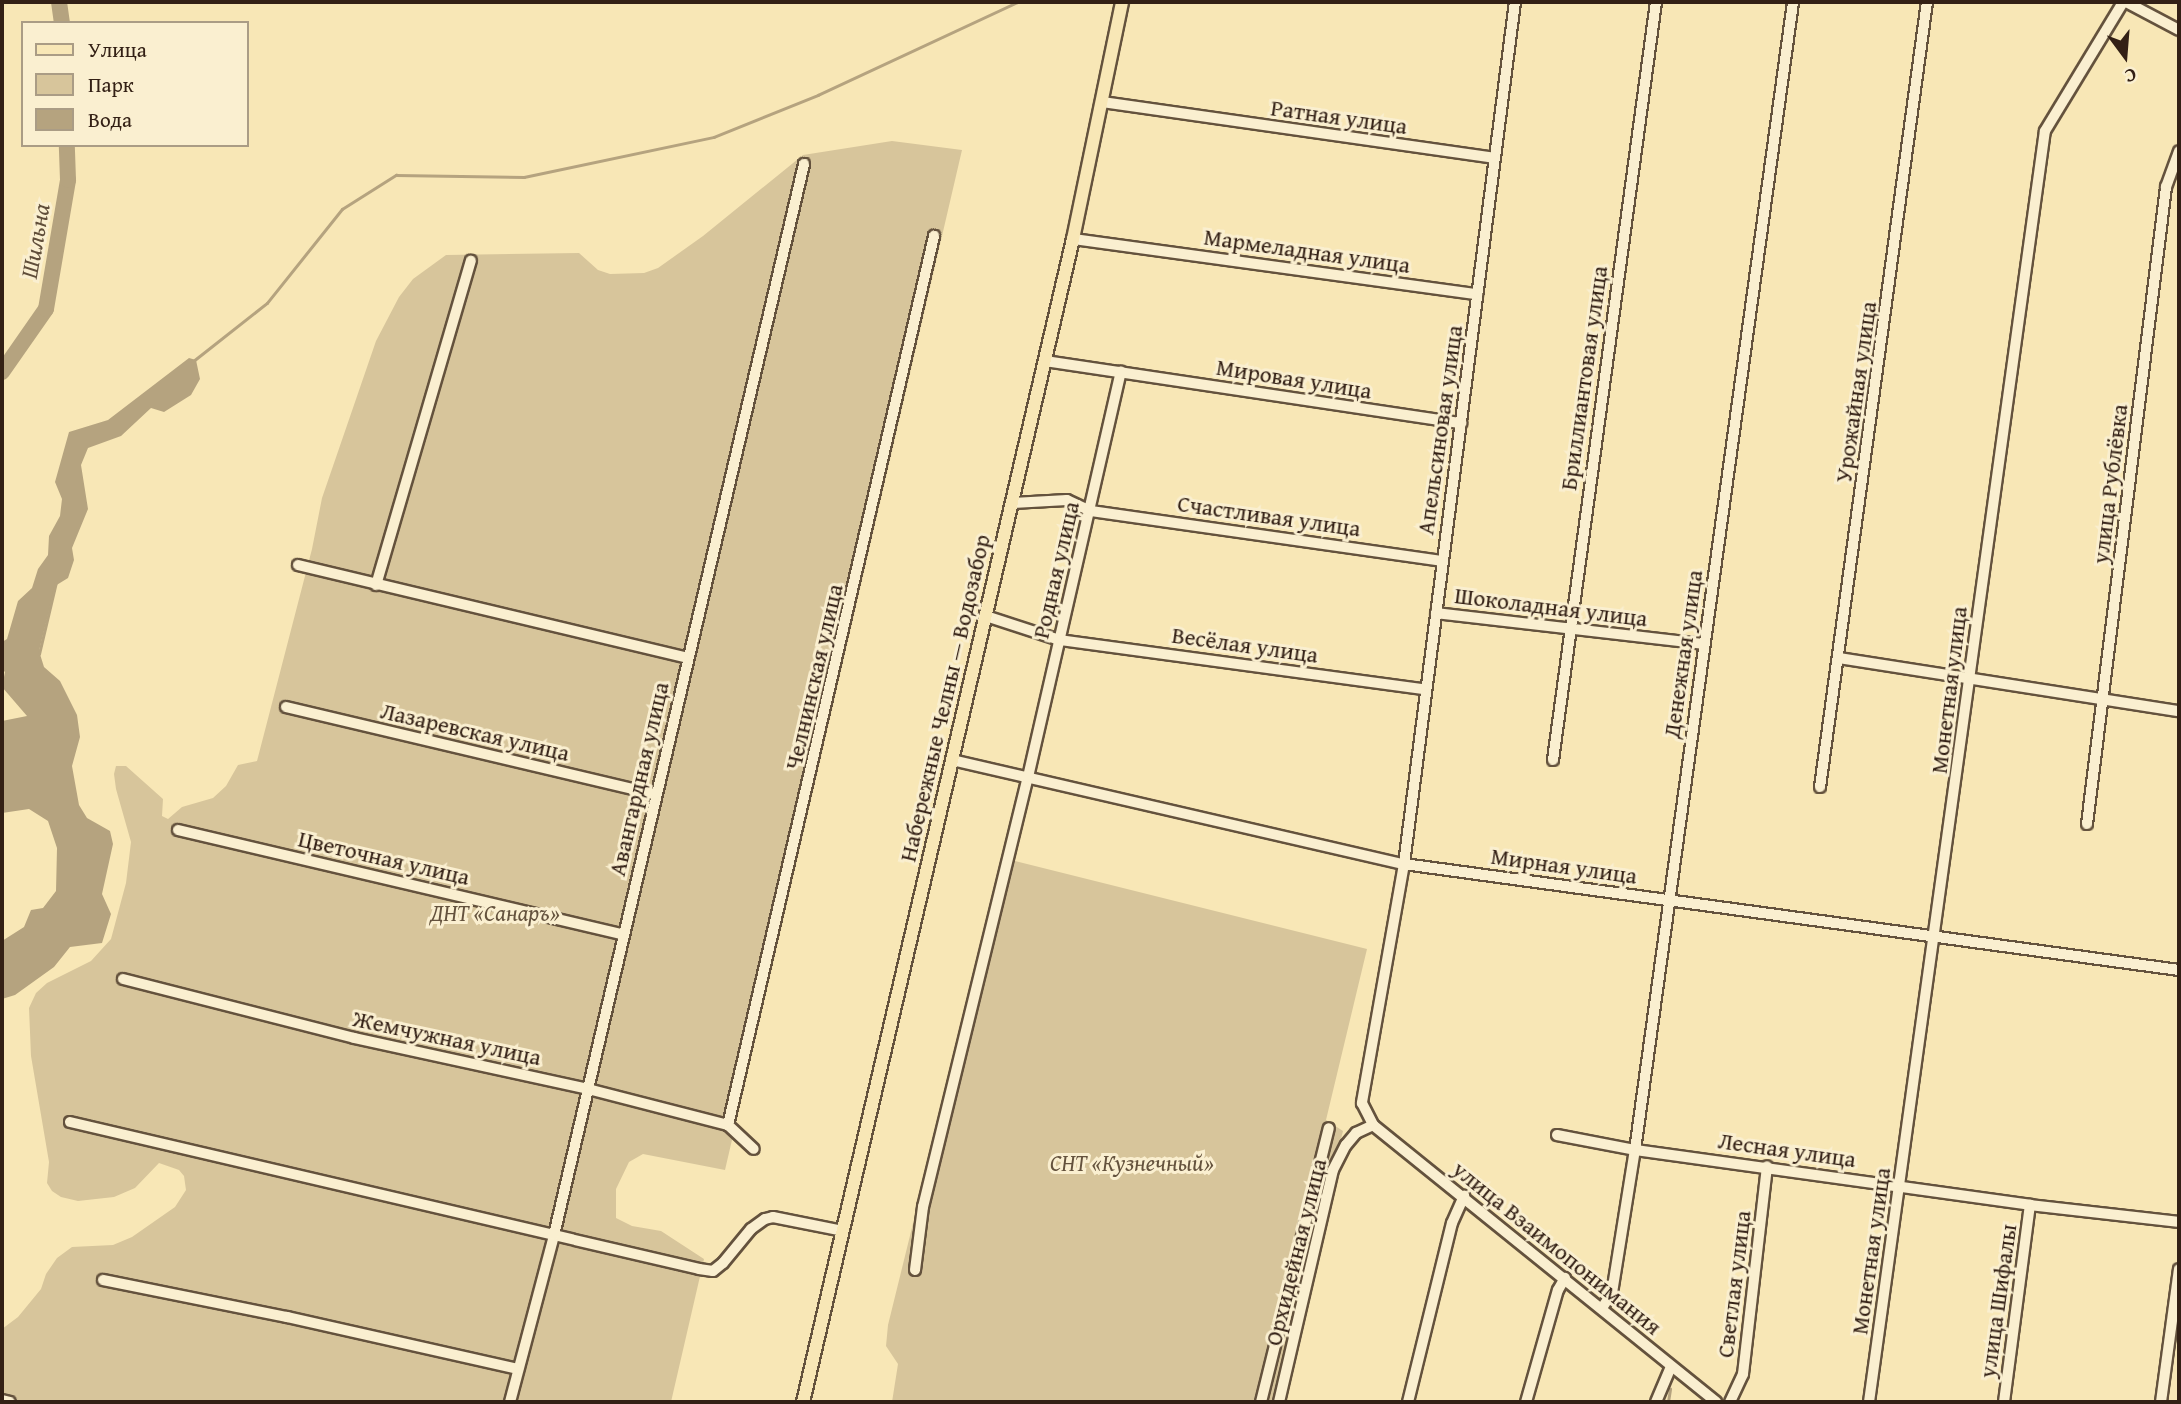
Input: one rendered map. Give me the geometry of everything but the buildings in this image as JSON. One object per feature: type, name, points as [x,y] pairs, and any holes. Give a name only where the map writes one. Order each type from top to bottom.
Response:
[{"type":"main road","name":"Набережные Челны — Водозабор","points":[[803,1402],[1013,503],[1073,239],[1122,2]]},
{"type":"street","name":"Апельсиновая улица","points":[[1373,1125],[1362,1103],[1404,864],[1424,689],[1515,2]]},
{"type":"street","name":"Бриллиантовая улица","points":[[1553,760],[1656,2]]},
{"type":"street","name":"Денежная улица","points":[[1602,1308],[1612,1293],[1635,1150],[1793,2]]},
{"type":"street","name":"Урожайная улица","points":[[1820,787],[1927,2]]},
{"type":"street","points":[[2125,2],[2179,30]]},
{"type":"street","name":"Монетная улица","points":[[1870,1402],[2045,131],[2125,2]]},
{"type":"street","name":"Ратная улица","points":[[1102,102],[1494,158]]},
{"type":"street","name":"улица Рублёвка","points":[[2087,824],[2166,187],[2179,151]]},
{"type":"street","name":"Авангардная улица","points":[[510,1402],[554,1235],[622,934],[804,164]]},
{"type":"street","name":"Челнинская улица","points":[[727,1125],[829,697],[934,236]]},
{"type":"street","name":"Мармеладная улица","points":[[1073,239],[1477,294]]},
{"type":"street","points":[[376,585],[471,261]]},
{"type":"street","name":"Мировая улица","points":[[1045,361],[1461,423]]},
{"type":"street","name":"Родная улица","points":[[915,1270],[923,1207],[1028,777],[1121,372]]},
{"type":"street","name":"Счастливая улица","points":[[1013,503],[1067,500],[1091,511],[1441,561]]},
{"type":"street","points":[[298,565],[687,658]]},
{"type":"street","name":"Шоколадная улица","points":[[1436,613],[1704,644]]},
{"type":"street","name":"Весёлая улица","points":[[986,616],[1060,640],[1424,689]]},
{"type":"street","points":[[1839,658],[2179,711]]},
{"type":"street","name":"Лазаревская улица","points":[[286,707],[655,794]]},
{"type":"street","name":"Мирная улица","points":[[952,760],[1404,864],[2179,970]]},
{"type":"street","name":"Цветочная улица","points":[[178,830],[622,934]]},
{"type":"street","name":"Жемчужная улица","points":[[123,979],[354,1038],[588,1089],[727,1125],[754,1149]]},
{"type":"street","points":[[70,1122],[713,1271],[765,1219],[773,1217],[844,1231]]},
{"type":"street","name":"улица Взаимопонимания","points":[[1373,1125],[1716,1402]]},
{"type":"street","name":"Орхидейная улица","points":[[1279,1402],[1333,1170],[1346,1145],[1356,1133],[1373,1125]]},
{"type":"street","points":[[1261,1402],[1329,1128]]},
{"type":"street","name":"Лесная улица","points":[[1557,1135],[1635,1150],[1900,1184],[2030,1205],[2179,1222]]},
{"type":"street","name":"Светлая улица","points":[[1730,1402],[1743,1374],[1767,1166]]},
{"type":"street","points":[[1408,1402],[1452,1223],[1464,1196]]},
{"type":"street","name":"улица Шифалы","points":[[2004,1402],[2030,1205]]},
{"type":"street","points":[[2161,1402],[2179,1269]]},
{"type":"street","points":[[1526,1402],[1558,1290],[1565,1278]]},
{"type":"street","points":[[103,1280],[287,1317],[518,1369]]},
{"type":"street","points":[[1656,1402],[1671,1367]]},
{"type":"street","points":[[2,1401],[10,1402]]},
{"type":"green space","name":"ДНТ «Санаръ»","points":[[892,141],[962,150],[725,1170],[643,1154],[629,1162],[616,1189],[616,1218],[632,1226],[661,1231],[704,1259],[671,1402],[2,1402],[2,1329],[18,1317],[41,1289],[46,1274],[57,1258],[72,1247],[113,1245],[132,1237],[175,1207],[186,1190],[184,1176],[179,1170],[159,1163],[135,1188],[114,1197],[78,1201],[61,1197],[52,1191],[47,1183],[49,1162],[31,1056],[29,1008],[36,993],[47,983],[91,961],[111,939],[126,883],[131,842],[116,789],[116,766],[126,766],[163,799],[162,816],[168,819],[182,807],[213,798],[226,786],[238,765],[257,761],[312,549],[322,498],[376,341],[399,297],[413,279],[446,255],[579,253],[598,270],[610,274],[644,273],[658,268],[703,236],[803,155]]},
{"type":"green space","name":"СНТ «Кузнечный»","points":[[1003,858],[1367,949],[1326,1120],[1343,1131],[1274,1402],[892,1402],[898,1364],[886,1346],[888,1325]]},
{"type":"water","points":[[189,358],[196,360],[200,379],[191,395],[164,412],[151,408],[121,436],[88,448],[81,465],[88,509],[72,548],[74,560],[68,578],[55,586],[39,651],[44,667],[60,681],[77,715],[80,737],[72,766],[79,805],[87,818],[110,831],[113,844],[102,894],[111,914],[102,943],[70,947],[54,967],[15,995],[2,999],[2,941],[24,927],[31,910],[43,908],[56,891],[57,848],[48,821],[29,809],[2,813],[2,721],[27,716],[2,687],[5,672],[2,669],[2,642],[7,639],[18,601],[32,588],[38,569],[48,555],[49,536],[60,516],[62,499],[55,482],[69,432],[108,420]]},
{"type":"waterway","name":"Шильна","points":[[59,2],[62,21]]},
{"type":"waterway","points":[[192,362],[267,303],[342,209],[396,175],[524,177],[714,137],[818,95],[1017,2]]},
{"type":"waterway","name":"Шильна","points":[[2,372],[46,309],[68,180],[67,147]]},
{"type":"waterway","points":[[39,654],[56,582]]},
{"type":"waterway","points":[[1668,1402],[1670,1389]]}]
